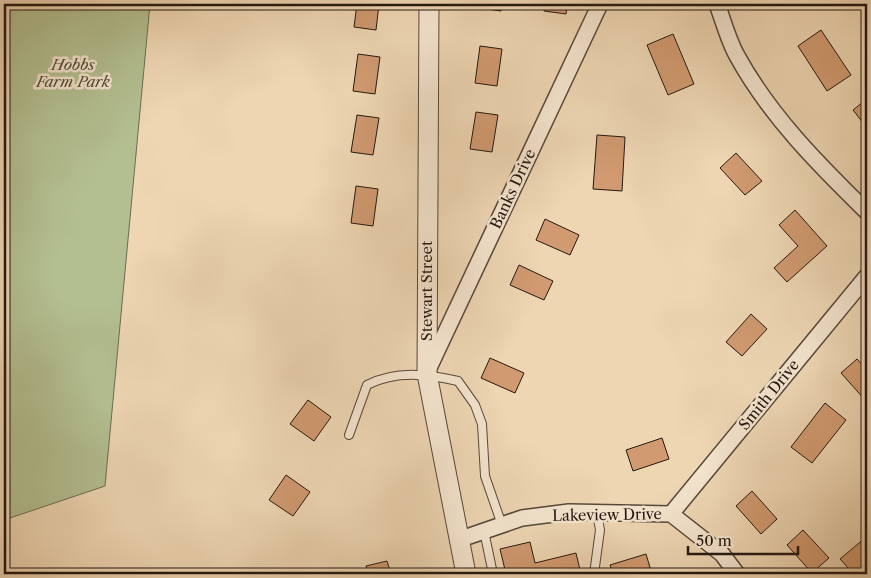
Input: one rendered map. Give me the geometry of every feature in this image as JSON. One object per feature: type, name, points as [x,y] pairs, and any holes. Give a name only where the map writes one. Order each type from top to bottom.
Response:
[{"type":"street","name":"Stewart Street","points":[[429,4],[427,374],[466,574]]},
{"type":"street","name":"Banks Drive","points":[[427,374],[600,4]]},
{"type":"street","points":[[717,4],[735,52],[758,91],[813,159],[867,212]]},
{"type":"street","name":"Smith Drive","points":[[671,514],[867,276]]},
{"type":"street","name":"Lakeview Drive","points":[[458,540],[522,518],[569,512],[671,514],[722,554],[737,574]]},
{"type":"lane","points":[[349,435],[367,385],[388,377],[427,374],[458,381],[475,405],[482,424],[485,476],[502,525]]},
{"type":"lane","points":[[594,574],[600,530],[598,513]]},
{"type":"lane","points":[[484,531],[493,574]]},
{"type":"green space","name":"Hobbs Farm Park","points":[[4,4],[150,4],[105,486],[4,520]]},
{"type":"building","points":[[357,4],[379,4],[376,30],[354,27]]},
{"type":"building","points":[[479,4],[502,4],[501,11],[479,8]]},
{"type":"building","points":[[545,4],[567,4],[566,14],[544,11]]},
{"type":"building","points":[[821,30],[851,75],[827,91],[798,46]]},
{"type":"building","points":[[673,34],[694,84],[668,95],[647,45]]},
{"type":"building","points":[[480,46],[502,49],[497,86],[475,83]]},
{"type":"building","points":[[358,54],[380,57],[375,94],[353,91]]},
{"type":"building","points":[[867,99],[867,128],[853,110]]},
{"type":"building","points":[[476,112],[498,115],[492,152],[470,149]]},
{"type":"building","points":[[357,115],[379,118],[373,155],[351,152]]},
{"type":"building","points":[[597,135],[625,137],[622,191],[593,189]]},
{"type":"building","points":[[736,153],[762,181],[745,195],[720,168]]},
{"type":"building","points":[[356,186],[378,189],[373,226],[351,223]]},
{"type":"building","points":[[795,210],[827,246],[787,282],[774,268],[798,246],[779,225]]},
{"type":"building","points":[[545,219],[579,235],[570,255],[536,240]]},
{"type":"building","points":[[519,265],[553,281],[544,300],[510,285]]},
{"type":"building","points":[[751,314],[767,329],[742,356],[726,342]]},
{"type":"building","points":[[490,358],[524,373],[515,393],[481,378]]},
{"type":"building","points":[[857,359],[867,370],[866,401],[841,373]]},
{"type":"building","points":[[308,400],[331,417],[314,441],[290,424]]},
{"type":"building","points":[[825,403],[846,420],[812,463],[791,447]]},
{"type":"building","points":[[662,438],[669,459],[633,471],[626,450]]},
{"type":"building","points":[[286,475],[310,492],[293,516],[269,500]]},
{"type":"building","points":[[752,491],[777,519],[761,534],[736,506]]},
{"type":"building","points":[[803,530],[829,558],[812,573],[787,545]]},
{"type":"building","points":[[865,538],[867,574],[845,574],[850,570],[840,559]]},
{"type":"building","points":[[530,542],[535,563],[576,553],[581,574],[506,574],[500,549]]},
{"type":"building","points":[[646,554],[652,574],[613,574],[610,565]]},
{"type":"building","points":[[387,561],[391,574],[368,574],[366,566]]}]
